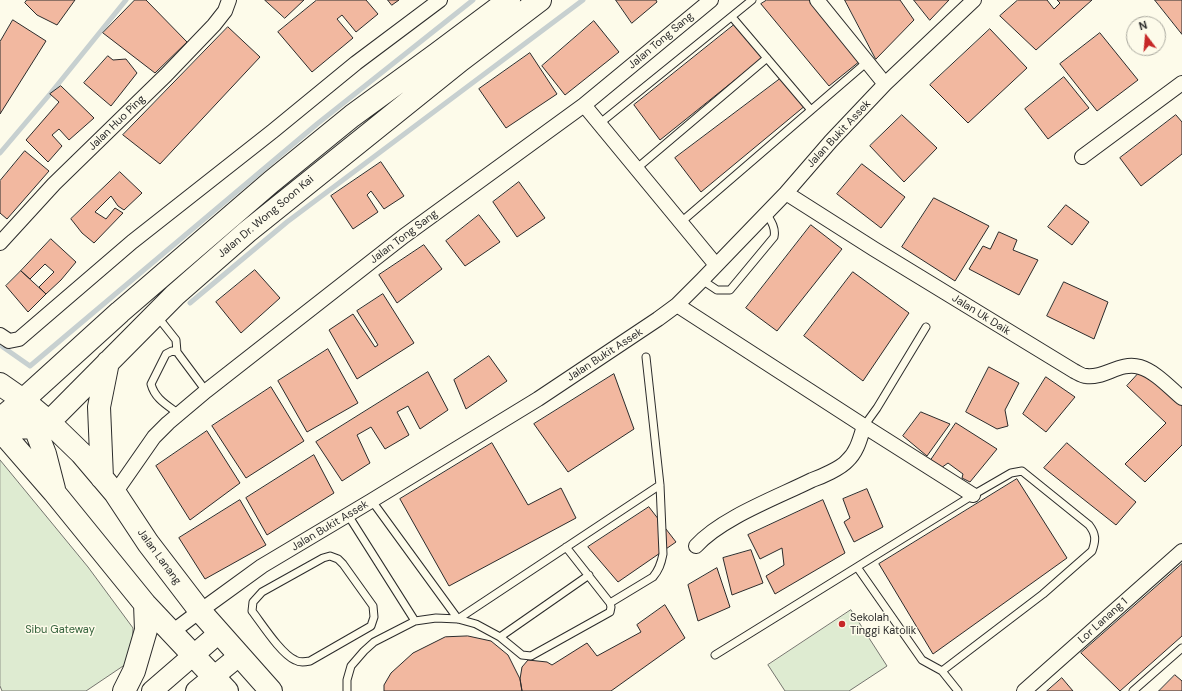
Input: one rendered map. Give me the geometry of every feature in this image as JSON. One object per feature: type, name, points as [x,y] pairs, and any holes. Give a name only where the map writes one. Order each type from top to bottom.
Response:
[{"type":"main road","name":"Jalan Dr. Wong Soon Kai","points":[[0,419],[120,312],[323,139],[509,0]]},
{"type":"main road","name":"Jalan Dr. Wong Soon Kai","points":[[42,425],[175,295],[247,232],[461,60],[540,0]]},
{"type":"main road","points":[[108,362],[99,407],[109,485]]},
{"type":"main road","name":"Jalan Lanang","points":[[0,384],[23,400],[42,425],[81,453],[109,485],[148,544],[200,611],[270,691]]},
{"type":"main road","points":[[0,425],[26,428],[42,425],[45,454],[54,492]]},
{"type":"main road","points":[[0,430],[54,492],[145,604],[221,684]]},
{"type":"main road","points":[[124,691],[134,671],[146,630],[145,604]]},
{"type":"street","name":"Jalan Huo Ping","points":[[0,243],[54,184],[166,75],[214,25],[225,11],[229,0]]},
{"type":"street","points":[[0,335],[9,341],[19,340],[132,242],[356,63],[440,0]]},
{"type":"street","name":"Jalan Tong Sang","points":[[109,485],[154,437],[206,391],[404,236],[584,105],[710,0]]},
{"type":"street","points":[[817,0],[886,84]]},
{"type":"street","name":"Jalan Bukit Assek","points":[[172,632],[262,566],[372,501],[538,399],[658,320],[677,305],[716,266],[766,212],[786,193],[831,141],[886,84],[974,0]]},
{"type":"street","points":[[1082,157],[1182,83]]},
{"type":"street","points":[[584,105],[716,266]]},
{"type":"street","name":"Jalan Uk Daik","points":[[786,193],[1074,372],[1085,376],[1098,376],[1119,368],[1130,366],[1140,368],[1157,376],[1182,398]]},
{"type":"street","points":[[677,305],[973,495]]},
{"type":"street","points":[[696,546],[704,537],[716,528],[752,509],[818,478],[846,462],[856,449],[864,426]]},
{"type":"street","name":"Lor Lanang 1","points":[[1024,691],[1182,551]]},
{"type":"street","points":[[152,691],[219,633]]},
{"type":"street","points":[[196,691],[221,684],[239,656]]},
{"type":"lane","points":[[599,124],[752,0]]},
{"type":"lane","points":[[732,17],[811,110]]},
{"type":"lane","points":[[636,169],[767,58]]},
{"type":"lane","points":[[680,222],[867,62]]},
{"type":"lane","points":[[702,280],[717,290],[730,290],[774,237],[774,227],[766,212]]},
{"type":"lane","points":[[156,315],[176,340],[177,352],[206,391]]},
{"type":"lane","points":[[864,426],[877,408],[926,326]]},
{"type":"lane","points":[[177,352],[172,351],[166,354],[151,384],[153,391],[159,399],[179,414]]},
{"type":"lane","points":[[610,603],[653,578],[661,564],[663,543],[660,485],[646,357]]},
{"type":"lane","points":[[715,655],[973,495],[1011,473],[1022,471],[1089,525],[1094,532],[1096,542],[1092,551],[1042,594],[942,671]]},
{"type":"lane","points":[[458,619],[660,485]]},
{"type":"lane","points":[[372,501],[458,619]]},
{"type":"lane","points":[[348,515],[414,622]]},
{"type":"lane","points":[[347,691],[347,680],[350,666],[374,642],[414,622],[436,618],[458,619],[476,624],[500,637],[522,655],[530,656],[610,612],[610,603],[566,547]]},
{"type":"lane","points":[[330,556],[338,559],[343,564],[373,606],[374,617],[372,626],[364,631],[310,661],[302,662],[295,660],[285,653],[252,611],[252,602],[262,592],[323,558],[330,556]]},
{"type":"lane","points":[[857,567],[922,660],[942,671],[958,691]]},
{"type":"lane","points":[[500,637],[589,575]]},
{"type":"lane","points":[[364,631],[374,642]]},
{"type":"lane","points":[[1133,691],[1181,651]]},
{"type":"green space","name":"Sibu Gateway","points":[[0,460],[88,567],[133,628],[132,660],[86,691],[2,691],[0,686]]},
{"type":"green space","points":[[851,610],[887,666],[849,691],[785,691],[768,665]]},
{"type":"building","points":[[27,0],[75,0],[57,25],[37,15],[25,3]]},
{"type":"building","points":[[135,0],[146,0],[187,42],[155,73],[103,33]]},
{"type":"building","points":[[265,0],[304,0],[285,18]]},
{"type":"building","points":[[317,0],[366,0],[378,14],[356,32],[342,15],[337,19],[353,38],[312,72],[278,32]]},
{"type":"building","points":[[388,0],[399,0],[392,5]]},
{"type":"building","points":[[616,0],[656,0],[657,2],[632,23]]},
{"type":"building","points":[[767,0],[809,0],[860,61],[829,86],[761,4]]},
{"type":"building","points":[[845,0],[900,0],[914,20],[876,59]]},
{"type":"building","points":[[914,0],[949,0],[930,20]]},
{"type":"building","points":[[1018,0],[1047,0],[1054,9],[1060,3],[1057,0],[1092,0],[1036,50],[1000,16]]},
{"type":"building","points":[[1155,0],[1182,0],[1182,34]]},
{"type":"building","points":[[13,20],[46,41],[0,114],[0,42]]},
{"type":"building","points":[[594,21],[619,52],[565,95],[542,66]]},
{"type":"building","points":[[739,21],[766,55],[660,140],[634,105]]},
{"type":"building","points":[[228,27],[260,57],[160,164],[123,135]]},
{"type":"building","points":[[990,29],[1027,68],[968,123],[930,85]]},
{"type":"building","points":[[1100,33],[1138,80],[1097,111],[1060,64]]},
{"type":"building","points":[[530,53],[557,94],[506,128],[479,89]]},
{"type":"building","points":[[108,56],[113,60],[126,59],[137,73],[111,106],[84,83]]},
{"type":"building","points":[[784,76],[806,105],[701,192],[675,158]]},
{"type":"building","points":[[1064,77],[1089,108],[1048,139],[1025,109]]},
{"type":"building","points":[[61,86],[94,118],[69,140],[59,129],[52,135],[62,146],[48,162],[26,140],[59,102],[50,94]]},
{"type":"building","points":[[902,115],[937,148],[904,182],[870,146]]},
{"type":"building","points":[[1176,115],[1182,122],[1182,154],[1141,186],[1120,158]]},
{"type":"building","points":[[25,151],[49,171],[7,219],[0,213],[0,181]]},
{"type":"building","points":[[381,162],[404,196],[384,209],[371,191],[367,195],[378,212],[353,229],[331,196]]},
{"type":"building","points":[[862,164],[905,197],[881,228],[837,194]]},
{"type":"building","points":[[120,172],[142,193],[124,210],[118,206],[111,196],[95,212],[106,219],[115,208],[123,213],[94,243],[82,233],[71,219]]},
{"type":"building","points":[[519,182],[545,218],[517,237],[493,202]]},
{"type":"building","points":[[934,198],[989,226],[955,281],[902,247]]},
{"type":"building","points":[[1066,205],[1089,222],[1072,245],[1048,227]]},
{"type":"building","points":[[479,215],[500,242],[465,266],[446,241]]},
{"type":"building","points":[[811,225],[842,249],[777,331],[746,308]]},
{"type":"building","points":[[999,232],[1017,240],[1013,250],[1038,260],[1019,295],[969,269],[983,246],[990,249]]},
{"type":"building","points":[[51,239],[76,262],[61,280],[46,294],[39,287],[54,272],[45,264],[30,279],[21,271]]},
{"type":"building","points":[[424,245],[442,269],[397,303],[379,275]]},
{"type":"building","points":[[255,270],[280,298],[241,333],[216,302]]},
{"type":"building","points":[[21,271],[46,294],[28,312],[6,286]]},
{"type":"building","points":[[853,272],[909,313],[863,381],[804,336]]},
{"type":"building","points":[[1064,282],[1108,302],[1094,339],[1047,316]]},
{"type":"building","points":[[383,294],[414,343],[357,379],[329,330],[353,314],[375,347],[378,345],[357,311]]},
{"type":"building","points":[[328,349],[358,403],[307,432],[278,381]]},
{"type":"building","points":[[489,356],[507,381],[466,409],[454,380]]},
{"type":"building","points":[[1148,363],[1182,397],[1182,445],[1145,482],[1125,464],[1166,423],[1127,386]]},
{"type":"building","points":[[989,367],[1019,383],[1005,410],[1008,426],[997,429],[966,412]]},
{"type":"building","points":[[428,372],[448,410],[420,429],[408,406],[397,412],[409,435],[385,449],[371,427],[357,435],[370,463],[342,481],[316,442]]},
{"type":"building","points":[[614,374],[634,429],[568,472],[534,424]]},
{"type":"building","points":[[1046,377],[1075,397],[1046,432],[1023,414]]},
{"type":"building","points":[[271,387],[304,441],[246,478],[212,426]]},
{"type":"building","points":[[921,412],[950,424],[927,456],[903,436]]},
{"type":"building","points":[[956,423],[997,449],[970,482],[962,478],[963,474],[948,463],[941,468],[931,460]]},
{"type":"building","points":[[207,431],[240,483],[190,520],[156,466]]},
{"type":"building","points":[[492,443],[528,505],[561,488],[576,518],[449,586],[400,499]]},
{"type":"building","points":[[1067,443],[1136,502],[1116,525],[1044,468]]},
{"type":"building","points":[[314,455],[334,493],[267,535],[246,498]]},
{"type":"building","points":[[1017,479],[1067,558],[933,654],[879,564]]},
{"type":"building","points":[[867,489],[883,527],[854,542],[844,522],[850,518],[843,499]]},
{"type":"building","points":[[240,500],[266,545],[205,579],[179,538]]},
{"type":"building","points":[[823,500],[845,553],[775,594],[766,576],[784,565],[782,548],[760,559],[748,535]]},
{"type":"building","points":[[649,507],[676,542],[618,582],[588,547]]},
{"type":"building","points":[[751,550],[763,583],[732,595],[723,558]]},
{"type":"building","points":[[1182,564],[1182,636],[1120,691],[1081,653]]},
{"type":"building","points":[[717,568],[730,607],[698,621],[688,585]]},
{"type":"building","points":[[665,605],[685,638],[611,691],[522,691],[520,679],[522,667],[528,660],[547,662],[552,665],[587,643],[597,656],[641,632],[637,625]]},
{"type":"building","points":[[468,636],[491,641],[508,655],[520,679],[522,691],[384,691],[384,685],[391,673],[413,653],[445,637]]},
{"type":"building","points":[[1175,675],[1182,681],[1182,691],[1159,691]]},
{"type":"building","points":[[1062,678],[1073,691],[1047,691]]},
{"type":"waterway","points":[[0,153],[126,0]]},
{"type":"waterway","points":[[0,345],[30,366],[317,124],[473,0]]},
{"type":"waterway","points":[[190,303],[287,222],[583,0]]},
{"type":"place","name":"Sekolah Tinggi Katolik","points":[[842,624]]}]
